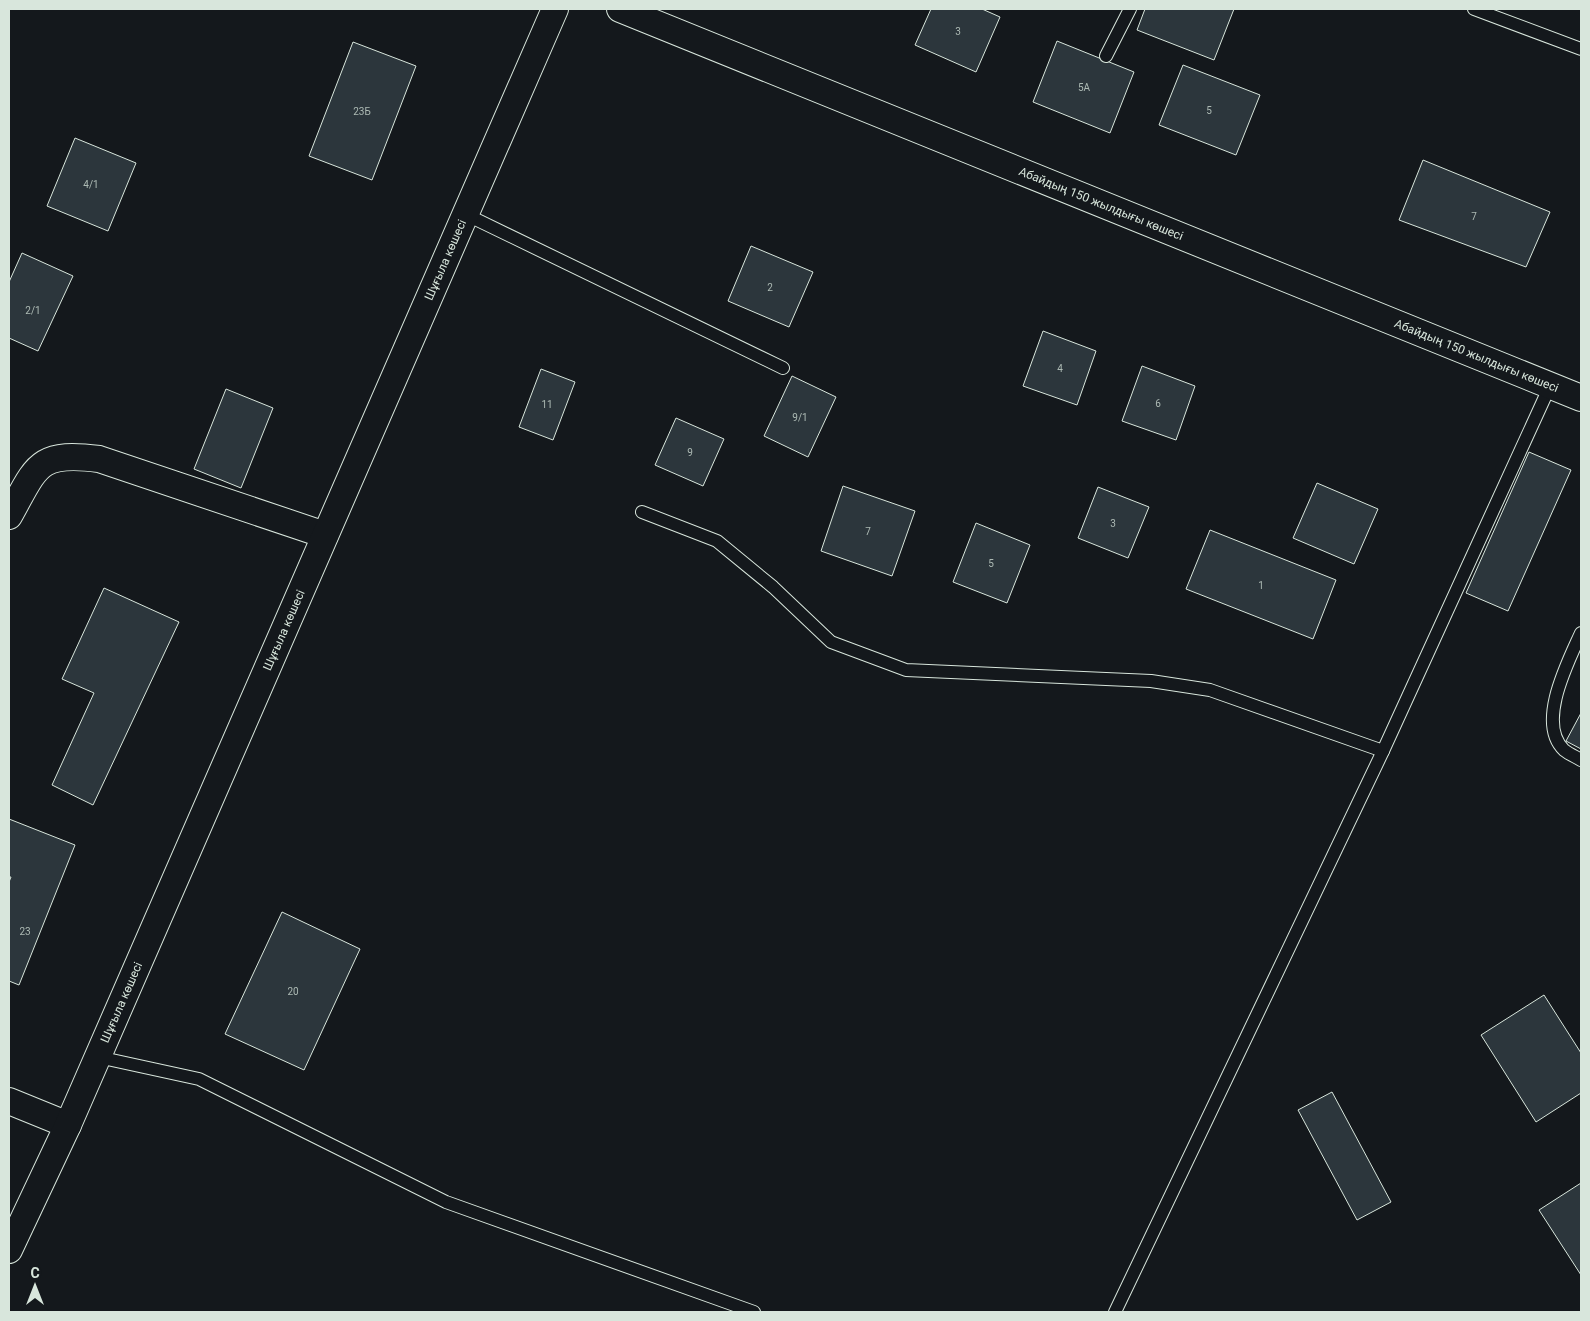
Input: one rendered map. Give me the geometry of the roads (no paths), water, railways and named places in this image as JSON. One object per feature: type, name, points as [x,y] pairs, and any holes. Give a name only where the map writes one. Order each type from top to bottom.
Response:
[{"type":"street","name":"Шұғыла көшесі","points":[[9,1250],[98,1057],[555,9]]},
{"type":"street","name":"Абайдың 150 жылдығы көшесі","points":[[620,9],[1581,398]]},
{"type":"street","points":[[9,516],[32,475],[48,460],[71,455],[99,459],[325,535]]},
{"type":"street","points":[[9,1101],[68,1125]]},
{"type":"lane","points":[[1106,56],[1130,9]]},
{"type":"lane","points":[[1474,9],[1581,49]]},
{"type":"lane","points":[[465,214],[782,368]]},
{"type":"lane","points":[[1115,1312],[1384,751],[1550,386]]},
{"type":"lane","points":[[642,512],[717,541],[773,587],[831,642],[906,670],[1151,682],[1210,690],[1384,751]]},
{"type":"lane","points":[[1581,633],[1557,692],[1553,730],[1564,750],[1581,760]]},
{"type":"lane","points":[[98,1057],[199,1079],[446,1202],[754,1312]]}]
